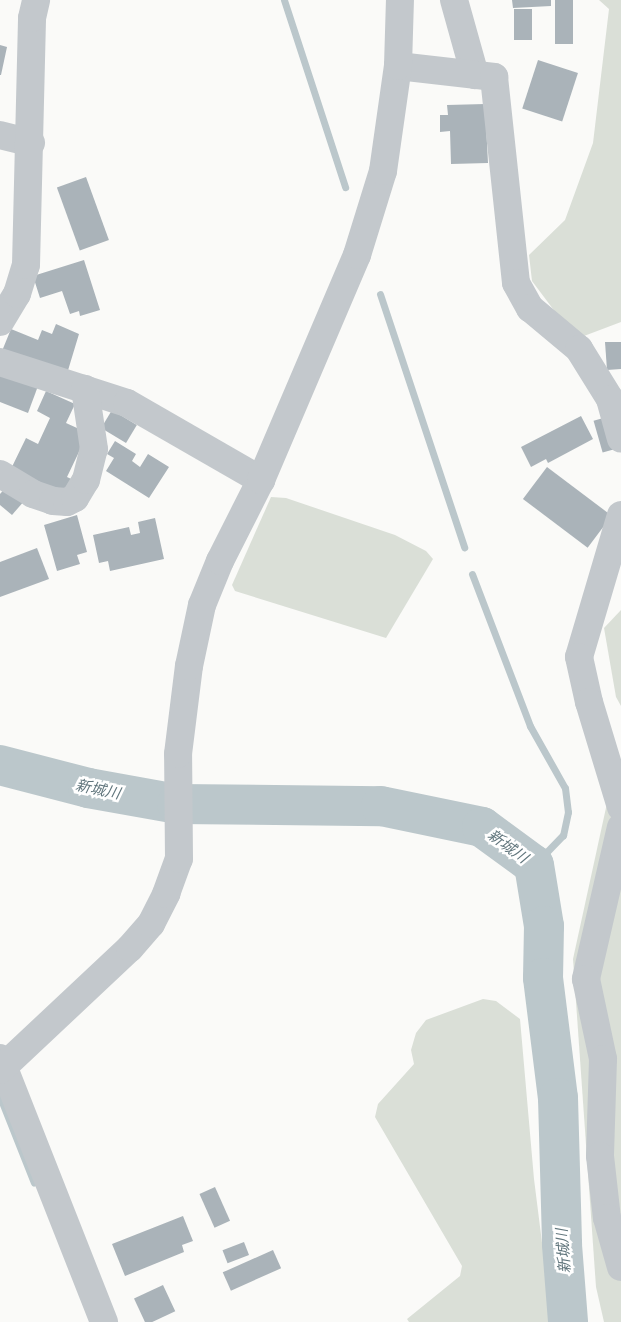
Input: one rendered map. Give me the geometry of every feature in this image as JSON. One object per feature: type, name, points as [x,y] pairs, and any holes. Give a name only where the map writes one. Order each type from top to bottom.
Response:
[{"type":"street","points":[[0,322],[17,294],[26,265],[31,143],[32,18],[36,0]]},
{"type":"street","points":[[104,1322],[1,1065],[130,948],[151,924],[179,860],[178,754],[190,666],[202,606],[220,561],[261,480],[357,255],[383,171],[398,66],[400,0]]},
{"type":"street","points":[[454,0],[475,75]]},
{"type":"street","points":[[398,66],[494,77],[516,282],[530,308],[579,349],[610,399],[621,439]]},
{"type":"street","points":[[0,135],[31,143]]},
{"type":"street","points":[[0,362],[127,403],[261,480]]},
{"type":"street","points":[[0,474],[33,494],[53,501],[67,502],[75,498],[86,480],[94,450],[85,390]]},
{"type":"street","points":[[621,515],[579,657],[589,702],[621,806]]},
{"type":"street","points":[[621,827],[586,979],[603,1059],[600,1156],[606,1209],[621,1267]]},
{"type":"shaded area","points":[[599,0],[621,0],[621,322],[584,336],[565,325],[532,281],[529,255],[565,220],[593,143],[609,9]]},
{"type":"shaded area","points":[[271,497],[286,498],[395,535],[426,551],[433,559],[386,638],[235,591],[232,585]]},
{"type":"shaded area","points":[[621,610],[621,706],[616,697],[604,628]]},
{"type":"shaded area","points":[[621,776],[621,1322],[604,1322],[596,1287],[573,959],[609,794]]},
{"type":"shaded area","points":[[483,999],[496,1001],[520,1019],[534,1179],[552,1322],[409,1322],[407,1319],[460,1276],[462,1266],[375,1117],[378,1104],[414,1064],[411,1050],[416,1033],[426,1020]]},
{"type":"building","points":[[512,0],[551,0],[551,6],[513,8]]},
{"type":"building","points":[[555,0],[573,0],[573,44],[555,44]]},
{"type":"building","points":[[514,9],[532,9],[532,40],[514,40]]},
{"type":"building","points":[[0,45],[7,47],[1,75],[0,75]]},
{"type":"building","points":[[538,60],[578,73],[562,121],[522,109]]},
{"type":"building","points":[[485,104],[488,163],[451,164],[450,131],[440,132],[440,115],[448,115],[447,105]]},
{"type":"building","points":[[86,177],[109,240],[80,251],[57,188]]},
{"type":"building","points":[[84,260],[100,310],[80,316],[79,311],[70,314],[62,291],[40,298],[33,276]]},
{"type":"building","points":[[56,324],[79,334],[66,377],[2,351],[11,329],[38,340],[42,330],[52,334]]},
{"type":"building","points":[[605,342],[621,342],[621,369],[607,370]]},
{"type":"building","points":[[0,370],[38,386],[28,413],[0,402]]},
{"type":"building","points":[[46,391],[75,404],[66,423],[88,433],[67,477],[80,483],[74,495],[8,475],[26,438],[38,444],[50,418],[37,411]]},
{"type":"building","points":[[112,410],[137,425],[126,443],[101,428]]},
{"type":"building","points":[[581,416],[593,439],[548,463],[546,459],[531,467],[521,447]]},
{"type":"building","points":[[607,417],[616,449],[603,453],[594,421]]},
{"type":"building","points":[[115,441],[136,454],[132,461],[140,467],[148,454],[169,467],[149,498],[106,471],[114,458],[107,454]]},
{"type":"building","points":[[547,467],[612,516],[588,548],[523,499]]},
{"type":"building","points":[[7,486],[25,500],[12,515],[0,505],[0,494]]},
{"type":"building","points":[[77,515],[87,552],[77,555],[80,564],[57,571],[44,525]]},
{"type":"building","points":[[155,518],[164,559],[110,571],[108,561],[99,563],[93,535],[129,527],[131,535],[140,533],[138,522]]},
{"type":"building","points":[[37,548],[49,579],[0,597],[0,562]]},
{"type":"building","points":[[215,1187],[230,1221],[215,1228],[199,1194]]},
{"type":"building","points":[[183,1216],[193,1241],[182,1245],[184,1252],[125,1276],[112,1244]]},
{"type":"building","points":[[244,1242],[249,1255],[228,1263],[223,1250]]},
{"type":"building","points":[[273,1250],[281,1268],[231,1291],[223,1272]]},
{"type":"building","points":[[163,1285],[175,1311],[152,1322],[145,1322],[134,1299]]},
{"type":"waterway","points":[[284,0],[345,187]]},
{"type":"waterway","points":[[380,294],[464,547]]},
{"type":"waterway","points":[[472,574],[530,726],[565,788],[568,812],[563,835],[534,865]]},
{"type":"waterway","name":"新城川","points":[[0,765],[88,788],[177,804],[381,806],[482,827],[534,865],[544,926],[543,978],[558,1098],[562,1245],[568,1322]]},
{"type":"waterway","points":[[0,1097],[34,1183]]}]
